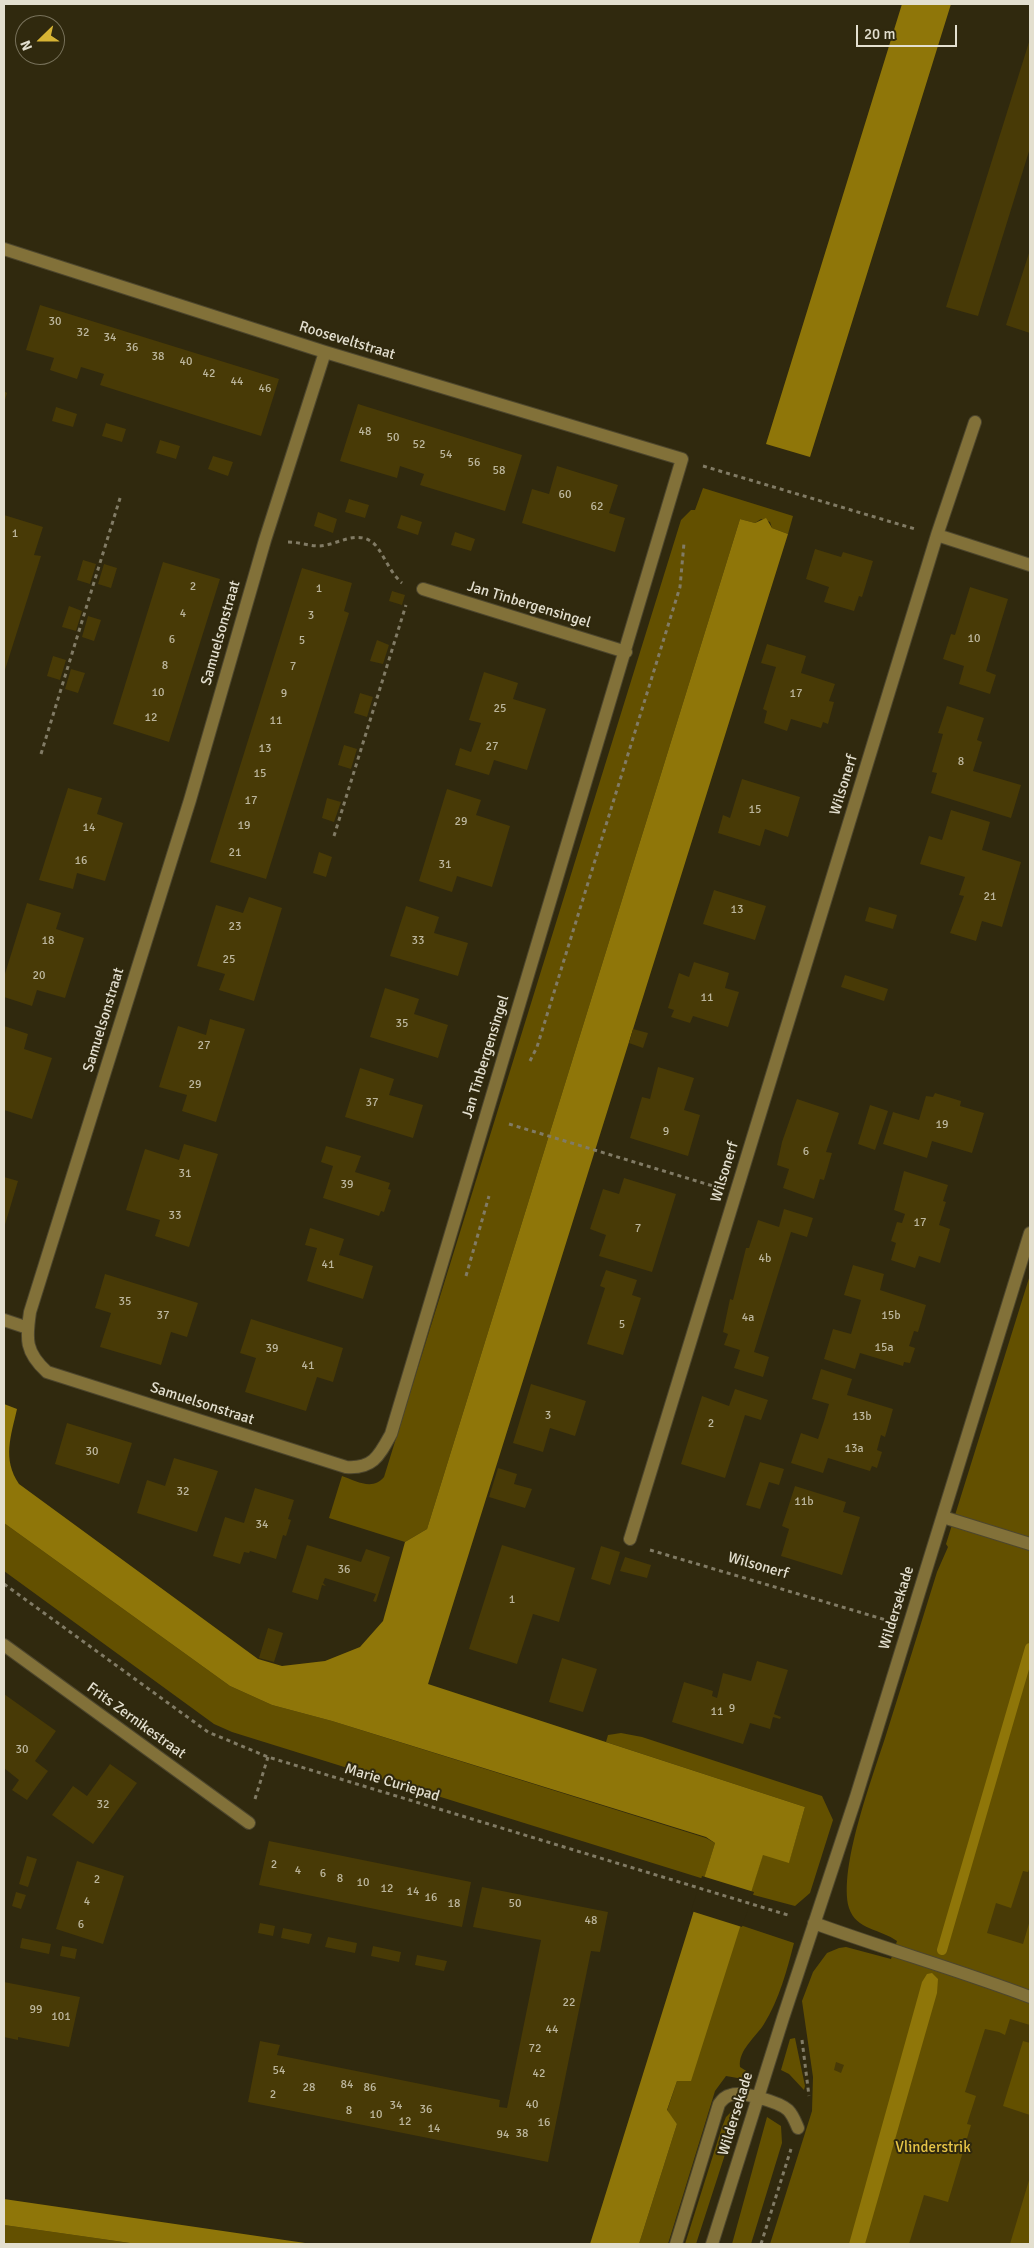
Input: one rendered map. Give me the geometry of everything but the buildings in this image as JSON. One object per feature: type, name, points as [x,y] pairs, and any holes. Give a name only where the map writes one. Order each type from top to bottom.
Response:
[{"type":"street","name":"Rooseveltstraat","points":[[4,249],[325,352],[682,459]]},
{"type":"street","name":"Samuelsonstraat","points":[[325,352],[265,540],[190,800],[30,1312],[28,1328],[30,1352],[47,1372],[346,1467],[368,1465]]},
{"type":"street","name":"Wilsonerf","points":[[630,1539],[735,1193],[975,422]]},
{"type":"street","name":"Jan Tinbergensingel","points":[[368,1465],[380,1454],[391,1434],[626,652],[682,459]]},
{"type":"street","points":[[938,536],[1030,565]]},
{"type":"street","name":"Jan Tinbergensingel","points":[[417,590],[626,652]]},
{"type":"street","name":"Wildersekade","points":[[712,2244],[943,1517],[1030,1233]]},
{"type":"street","points":[[4,1320],[28,1328]]},
{"type":"street","points":[[943,1517],[1030,1544]]},
{"type":"street","name":"Frits Zernikestraat","points":[[4,1645],[249,1823]]},
{"type":"street","points":[[814,1923],[880,1947],[936,1962],[1030,1997]]},
{"type":"street","points":[[676,2244],[718,2104],[723,2098],[737,2093],[778,2104],[788,2111],[798,2128]]},
{"type":"path","points":[[682,459],[938,536]]},
{"type":"path","points":[[41,754],[121,495]]},
{"type":"path","points":[[265,540],[321,546],[360,537],[373,542],[393,575],[417,590],[334,836]]},
{"type":"path","points":[[519,1127],[735,1193]]},
{"type":"path","name":"Wilsonerf","points":[[630,1539],[643,1548],[908,1627]]},
{"type":"path","name":"Marie Curiepad","points":[[4,1584],[208,1732],[268,1757],[814,1923]]},
{"type":"path","points":[[249,1823],[268,1757]]},
{"type":"path","points":[[761,2244],[801,2115],[809,2096],[802,2037]]},
{"type":"green space","points":[[703,488],[793,516],[788,534],[772,528],[770,522],[761,519],[755,523],[740,519],[427,1529],[405,1542],[329,1518],[342,1476],[364,1484],[375,1483],[384,1477],[681,520],[691,510],[695,510]]},
{"type":"green space","name":"Vlinderstrik","points":[[1030,1275],[1030,2244],[770,2244],[812,2111],[813,2077],[802,2001],[813,1972],[827,1953],[839,1948],[846,1947],[891,1959],[897,1941],[863,1925],[852,1915],[849,1908],[847,1891],[852,1846],[937,1572],[948,1547],[946,1544]]},
{"type":"green space","points":[[4,1523],[230,1686],[272,1705],[332,1721],[706,1838],[715,1843],[704,1879],[232,1732],[214,1724],[4,1571]]},
{"type":"green space","points":[[621,1733],[642,1737],[822,1796],[833,1820],[810,1893],[795,1906],[750,1894],[763,1854],[789,1862],[805,1807],[606,1742],[608,1735]]},
{"type":"green space","points":[[740,1925],[794,1943],[785,1974],[769,2015],[742,2055],[740,2067],[751,2074],[749,2080],[726,2076],[715,2091],[668,2244],[639,2244],[677,2124],[667,2111],[677,2081]]},
{"type":"green space","points":[[795,2038],[805,2086],[804,2090],[789,2074],[781,2070],[790,2039]]},
{"type":"green space","points":[[735,2108],[740,2108],[696,2244],[685,2244],[722,2127],[726,2117]]},
{"type":"green space","points":[[767,2117],[781,2126],[782,2143],[751,2244],[732,2244]]},
{"type":"green space","points":[[4,2225],[137,2244],[4,2244]]},
{"type":"shaded area","points":[[902,4],[951,4],[810,457],[766,444]]},
{"type":"shaded area","points":[[766,518],[772,528],[788,534],[428,1684],[805,1807],[789,1863],[763,1855],[691,2081],[677,2081],[667,2110],[677,2124],[639,2244],[590,2244],[715,1843],[706,1837],[332,1721],[272,1705],[230,1686],[4,1523],[4,1404],[17,1409],[9,1447],[9,1456],[14,1475],[19,1484],[258,1659],[282,1666],[325,1661],[360,1647],[383,1621],[405,1542],[427,1529],[740,519],[755,523]]},
{"type":"shaded area","points":[[932,1973],[938,1979],[937,1993],[865,2244],[849,2244],[922,1982],[927,1974]]},
{"type":"shaded area","points":[[4,2199],[312,2244],[137,2244],[4,2225]]},
{"type":"pier","points":[[702,1876],[754,1892],[742,1927],[691,1911]]},
{"type":"waterway","points":[[942,1950],[1030,1648]]}]
